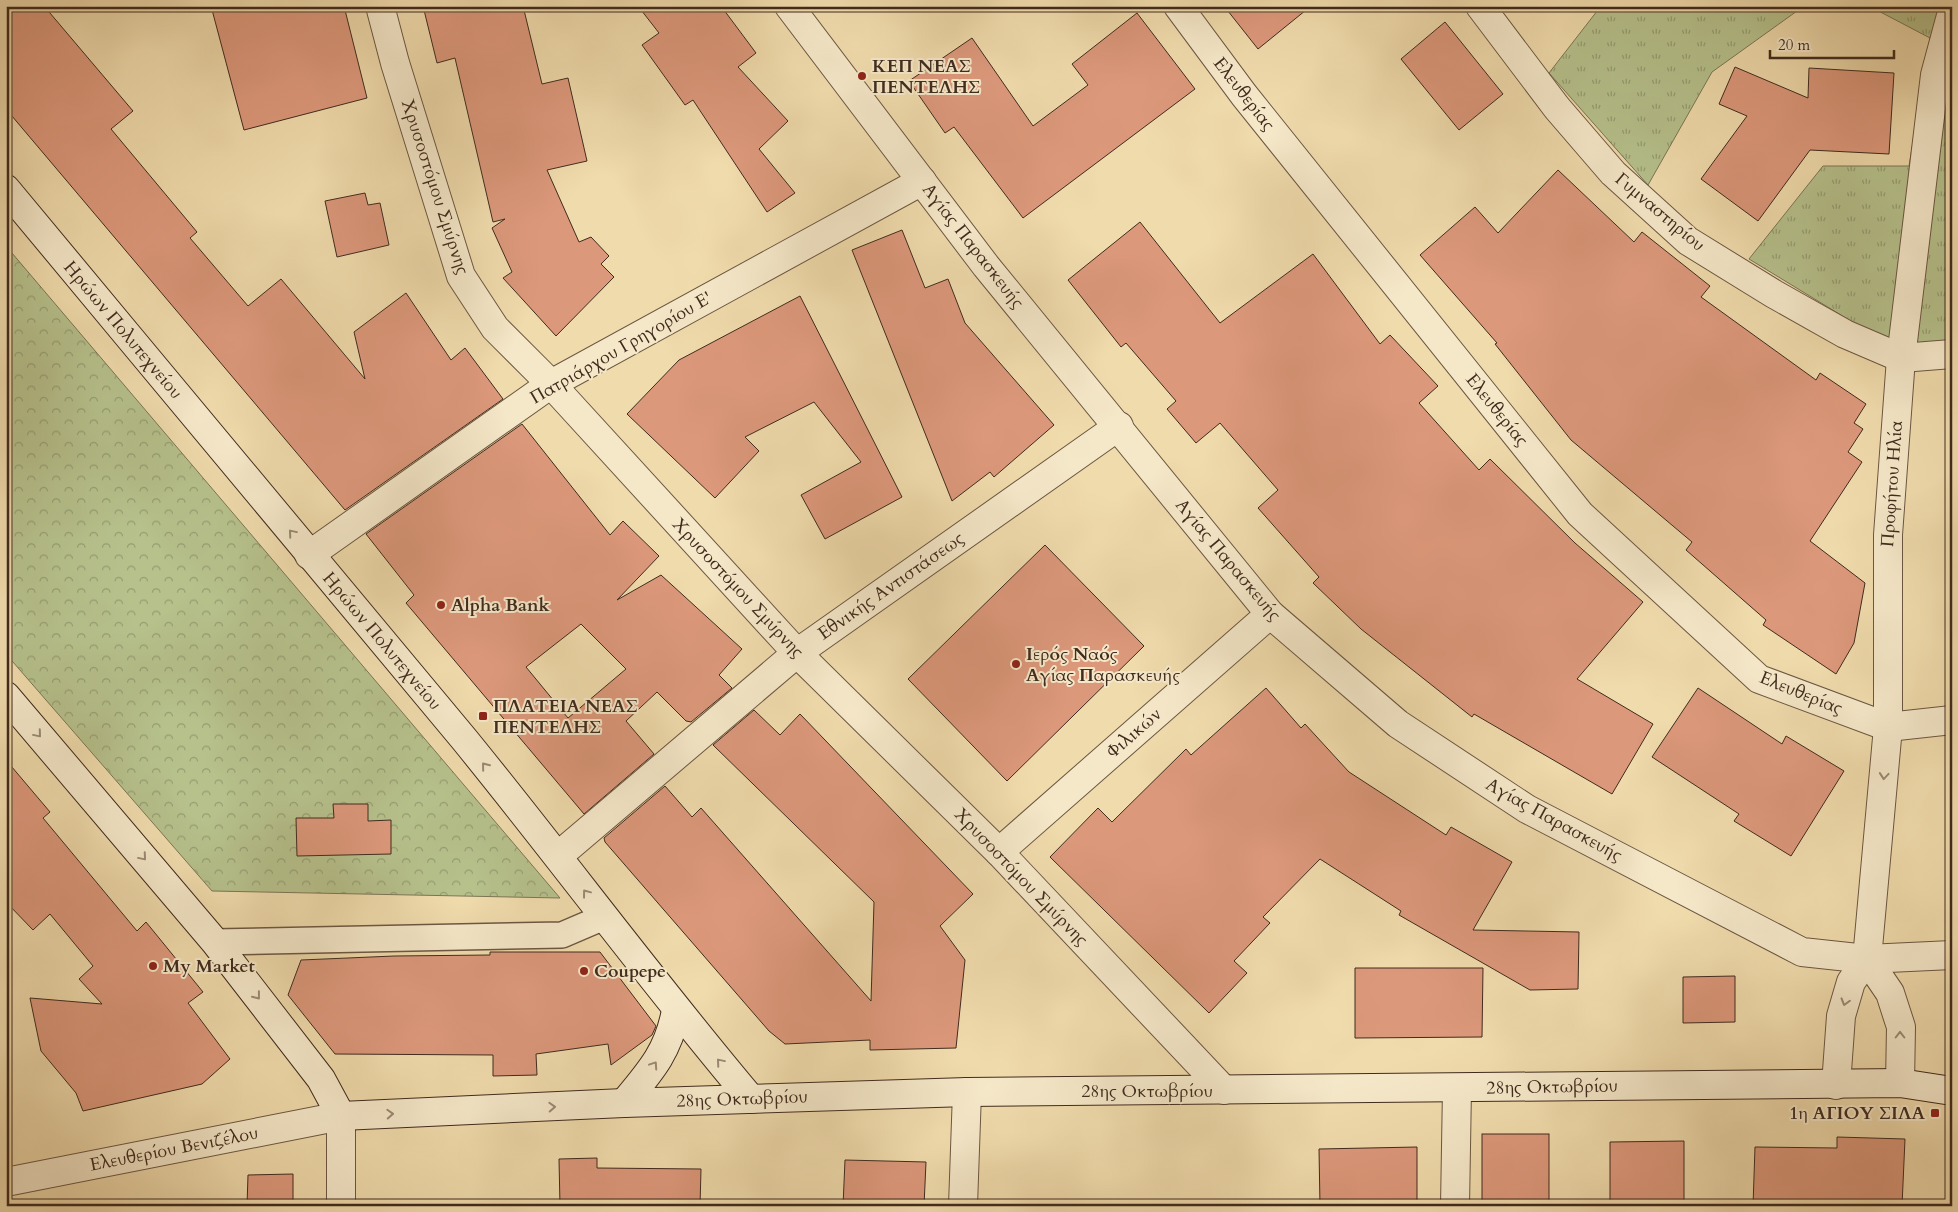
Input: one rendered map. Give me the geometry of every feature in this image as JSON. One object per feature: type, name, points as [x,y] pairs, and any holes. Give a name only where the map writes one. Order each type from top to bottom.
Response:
[{"type":"street","name":"Χρυσοστόμου Σμύρνης","points":[[380,6],[395,63],[461,276],[495,328],[551,384],[797,652],[999,852],[1224,1090]]},
{"type":"street","name":"Αγίας Παρασκευής","points":[[789,6],[986,266],[1119,426],[1270,614],[1398,724],[1527,809],[1802,952],[1867,960],[1952,956]]},
{"type":"street","name":"Ελευθερίας","points":[[1178,6],[1250,103],[1580,514],[1759,679],[1888,727]]},
{"type":"street","name":"Γυμναστηρίου","points":[[1480,6],[1557,108],[1613,173],[1688,241],[1774,294],[1845,334],[1901,358],[1952,354]]},
{"type":"street","name":"Προφήτου Ηλία","points":[[1867,960],[1888,727],[1888,535],[1901,358],[1934,75],[1952,12]]},
{"type":"street","name":"Πατριάρχου Γρηγορίου Ε'","points":[[309,555],[551,384],[922,181]]},
{"type":"street","name":"Ηρώων Πολυτεχνείου","points":[[6,189],[558,856],[676,1010],[751,1099]]},
{"type":"street","name":"Εθνικής Αντιστάσεως","points":[[558,856],[797,652],[1119,426]]},
{"type":"street","name":"Φιλικών","points":[[999,852],[1270,614]]},
{"type":"street","points":[[6,696],[215,942],[321,1078],[341,1116],[341,1206]]},
{"type":"street","points":[[1888,727],[1952,720]]},
{"type":"street","points":[[215,942],[562,935],[604,917]]},
{"type":"street","points":[[1836,1085],[1841,1016],[1851,982],[1867,960],[1890,993],[1901,1027],[1900,1083]]},
{"type":"street","points":[[624,1103],[656,1064],[672,1033],[676,1010]]},
{"type":"street","name":"28ης Οκτωβρίου","points":[[341,1116],[624,1103],[967,1092],[1900,1083],[1952,1091]]},
{"type":"street","points":[[1455,1206],[1457,1088]]},
{"type":"street","points":[[963,1206],[967,1092]]},
{"type":"street","name":"Ελευθερίου Βενιζέλου","points":[[6,1182],[341,1116]]},
{"type":"green space","points":[[1601,6],[1804,6],[1712,72],[1648,185],[1549,73]]},
{"type":"green space","points":[[1869,6],[1952,6],[1952,348],[1924,350],[1877,337],[1749,259],[1823,166],[1909,166],[1930,38]]},
{"type":"green space","points":[[6,246],[560,898],[212,891],[6,654]]},
{"type":"building","points":[[6,6],[44,6],[133,111],[111,129],[197,232],[190,238],[248,306],[281,279],[365,379],[354,332],[406,293],[451,360],[465,348],[503,399],[345,510],[6,109]]},
{"type":"building","points":[[211,6],[344,6],[367,98],[244,130]]},
{"type":"building","points":[[423,6],[523,6],[542,84],[568,78],[587,161],[547,170],[579,242],[591,237],[609,256],[601,264],[614,277],[556,336],[503,278],[512,272],[492,228],[505,219],[493,222],[455,58],[437,63]]},
{"type":"building","points":[[638,6],[721,6],[756,53],[738,67],[788,121],[759,149],[795,193],[767,212],[693,100],[685,105],[642,45],[659,33]]},
{"type":"building","points":[[1224,6],[1311,6],[1258,49]]},
{"type":"building","points":[[1137,13],[1195,89],[1023,218],[954,127],[945,133],[909,81],[972,38],[1033,126],[1088,85],[1072,64]]},
{"type":"building","points":[[1445,22],[1503,94],[1459,130],[1401,59]]},
{"type":"building","points":[[1735,67],[1808,98],[1809,68],[1894,73],[1889,154],[1810,150],[1758,221],[1701,179],[1747,116],[1719,104]]},
{"type":"building","points":[[1558,170],[1634,242],[1642,232],[1710,286],[1701,297],[1816,380],[1820,373],[1866,404],[1854,423],[1863,429],[1848,452],[1862,462],[1810,541],[1865,583],[1854,643],[1836,674],[1763,625],[1766,620],[1686,550],[1692,542],[1571,440],[1495,344],[1497,343],[1420,255],[1475,207],[1498,233]]},
{"type":"building","points":[[365,193],[368,205],[380,203],[389,245],[337,257],[325,201]]},
{"type":"building","points":[[1140,222],[1220,323],[1313,254],[1380,344],[1390,335],[1438,386],[1419,403],[1479,470],[1490,459],[1575,543],[1643,602],[1577,679],[1653,724],[1612,794],[1474,714],[1472,717],[1361,629],[1313,583],[1319,577],[1258,508],[1278,490],[1220,423],[1196,443],[1167,409],[1176,401],[1126,343],[1121,347],[1068,280]]},
{"type":"building","points":[[902,230],[925,288],[948,279],[965,323],[1054,425],[994,477],[990,472],[952,501],[852,250]]},
{"type":"building","points":[[800,296],[902,497],[825,539],[801,495],[861,462],[814,402],[745,437],[759,451],[715,498],[627,414],[679,360]]},
{"type":"building","points":[[522,424],[610,535],[623,521],[659,556],[617,600],[661,575],[742,649],[719,675],[732,688],[691,722],[686,721],[657,692],[626,721],[654,754],[584,814],[406,603],[414,595],[366,534]],"holes":[[[581,624],[626,669],[568,718],[526,667]]]},
{"type":"building","points":[[1045,545],[1144,646],[1007,781],[908,679]]},
{"type":"building","points":[[1266,688],[1301,728],[1305,724],[1349,772],[1446,835],[1451,827],[1512,862],[1473,930],[1579,932],[1578,989],[1530,990],[1399,915],[1401,911],[1320,859],[1263,917],[1270,923],[1234,961],[1247,973],[1209,1013],[1050,857],[1098,808],[1112,822],[1186,749],[1191,755]]},
{"type":"building","points":[[1698,688],[1782,744],[1786,736],[1844,771],[1791,856],[1734,821],[1739,814],[1652,757]]},
{"type":"building","points":[[754,710],[780,735],[800,714],[973,894],[940,926],[965,960],[956,1048],[870,1050],[870,1040],[785,1044],[769,1031],[605,842],[604,838],[665,786],[692,817],[701,808],[871,1001],[874,902],[713,745]]},
{"type":"building","points":[[6,760],[50,812],[43,818],[137,931],[146,922],[203,992],[188,1003],[230,1059],[202,1084],[83,1111],[76,1093],[41,1051],[30,998],[102,1004],[79,979],[93,966],[50,914],[33,930],[6,902]]},
{"type":"building","points":[[333,804],[368,804],[368,821],[391,820],[391,854],[297,856],[296,818],[334,818]]},
{"type":"building","points":[[490,952],[600,952],[656,1026],[652,1035],[611,1065],[608,1044],[536,1054],[537,1075],[493,1076],[493,1055],[335,1054],[288,995],[301,960],[394,956],[490,955]]},
{"type":"building","points":[[1355,968],[1483,968],[1482,1037],[1355,1038]]},
{"type":"building","points":[[1735,976],[1735,1022],[1683,1023],[1683,977]]},
{"type":"building","points":[[1482,1134],[1549,1134],[1549,1206],[1482,1206]]},
{"type":"building","points":[[1837,1137],[1905,1139],[1902,1206],[1753,1206],[1755,1147],[1837,1148]]},
{"type":"building","points":[[1684,1141],[1684,1206],[1610,1206],[1610,1142]]},
{"type":"building","points":[[1417,1147],[1417,1206],[1320,1206],[1319,1149]]},
{"type":"building","points":[[597,1158],[597,1168],[701,1169],[700,1206],[560,1206],[559,1159]]},
{"type":"building","points":[[845,1160],[926,1162],[924,1206],[843,1206]]},
{"type":"building","points":[[293,1174],[293,1206],[247,1206],[248,1175]]},
{"type":"place","name":"ΚΕΠ ΝΕΑΣ ΠΕΝΤΕΛΗΣ","points":[[862,76]]},
{"type":"place","name":"Alpha Bank","points":[[441,605]]},
{"type":"place","name":"Ιερός Ναός Αγίας Παρασκευής","points":[[1016,664]]},
{"type":"place","name":"ΠΛΑΤΕΙΑ ΝΕΑΣ ΠΕΝΤΕΛΗΣ","points":[[483,716]]},
{"type":"place","name":"My Market","points":[[153,966]]},
{"type":"place","name":"Coupepe","points":[[584,971]]},
{"type":"place","name":"1η ΑΓΙΟΥ ΣΙΛΑ","points":[[1935,1113]]}]
